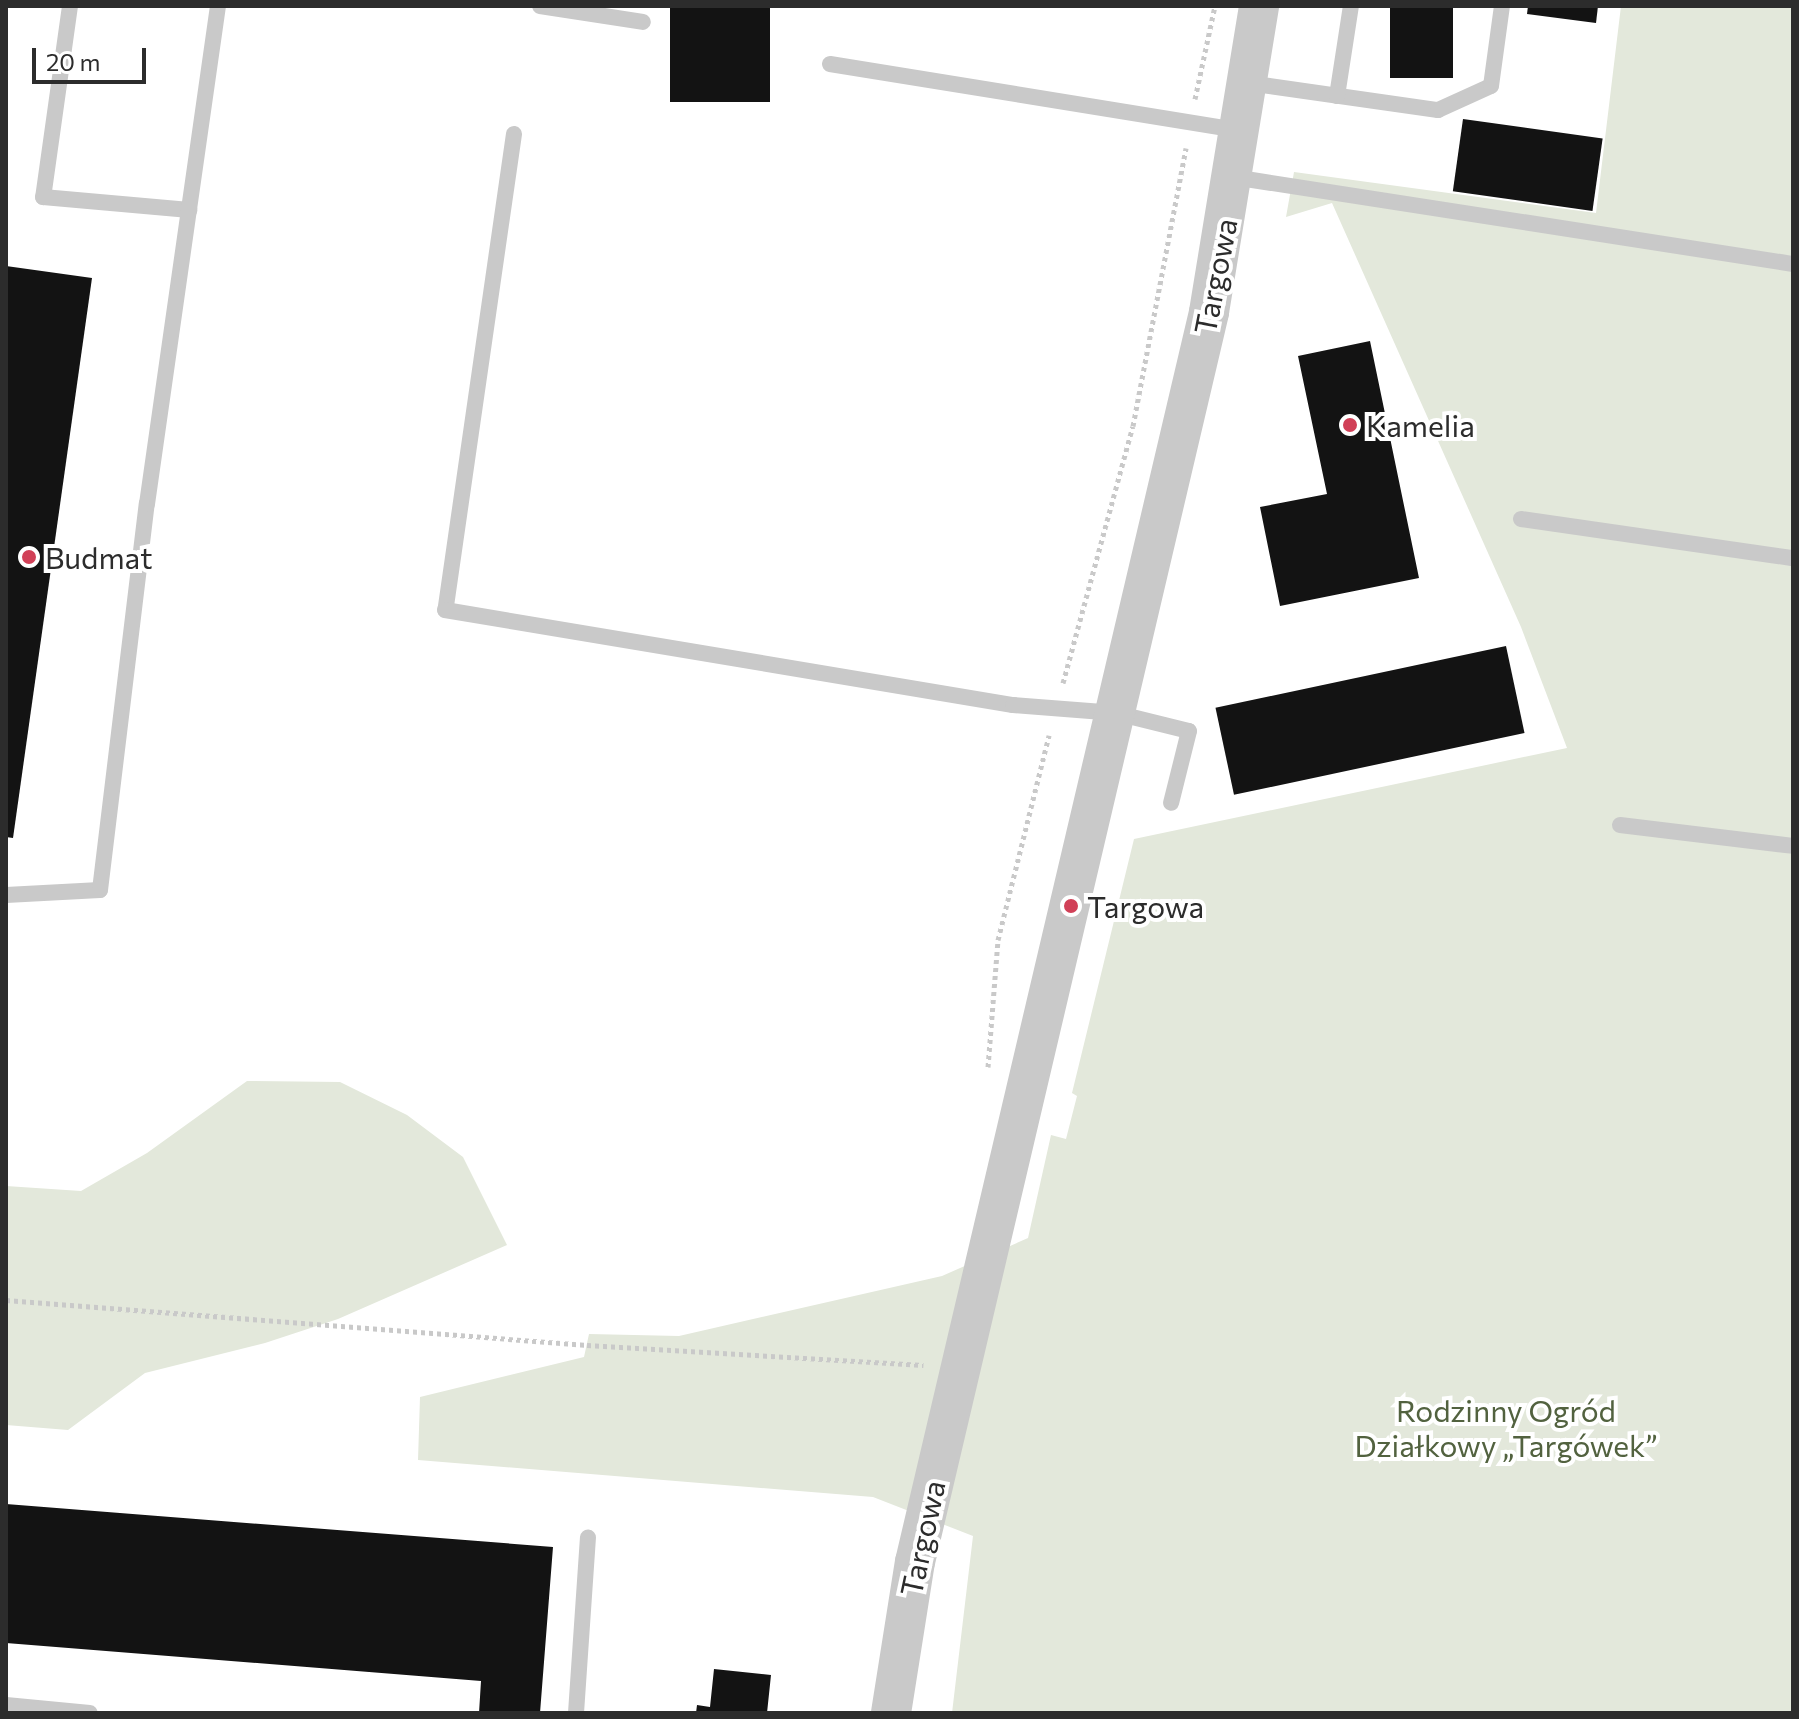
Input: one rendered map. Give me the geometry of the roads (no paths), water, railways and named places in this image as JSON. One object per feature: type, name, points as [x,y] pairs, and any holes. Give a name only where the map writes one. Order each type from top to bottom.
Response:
[{"type":"street","name":"Targowa","points":[[891,1713],[915,1562],[1186,420],[1233,177],[1259,6]]},
{"type":"lane","points":[[70,6],[43,197],[189,210]]},
{"type":"lane","points":[[6,895],[100,890],[147,504],[218,6]]},
{"type":"lane","points":[[540,6],[643,22]]},
{"type":"lane","points":[[1337,96],[1351,6]]},
{"type":"lane","points":[[1248,83],[1438,110],[1491,86],[1502,6]]},
{"type":"lane","points":[[830,64],[1240,131]]},
{"type":"lane","points":[[514,134],[445,610],[1013,705],[1116,713],[1189,731],[1171,803]]},
{"type":"lane","points":[[1233,177],[1793,264]]},
{"type":"lane","points":[[1521,519],[1793,558]]},
{"type":"lane","points":[[1620,825],[1793,846]]},
{"type":"lane","points":[[576,1713],[588,1537]]},
{"type":"lane","points":[[6,1705],[90,1713]]},
{"type":"place","name":"Kamelia","points":[[1350,425]]},
{"type":"place","name":"Budmat","points":[[29,557]]},
{"type":"place","name":"Targowa","points":[[1071,906]]},
{"type":"park label","name":"Rodzinny Ogród Działkowy „Targówek”","points":[[1506,1427]]}]
